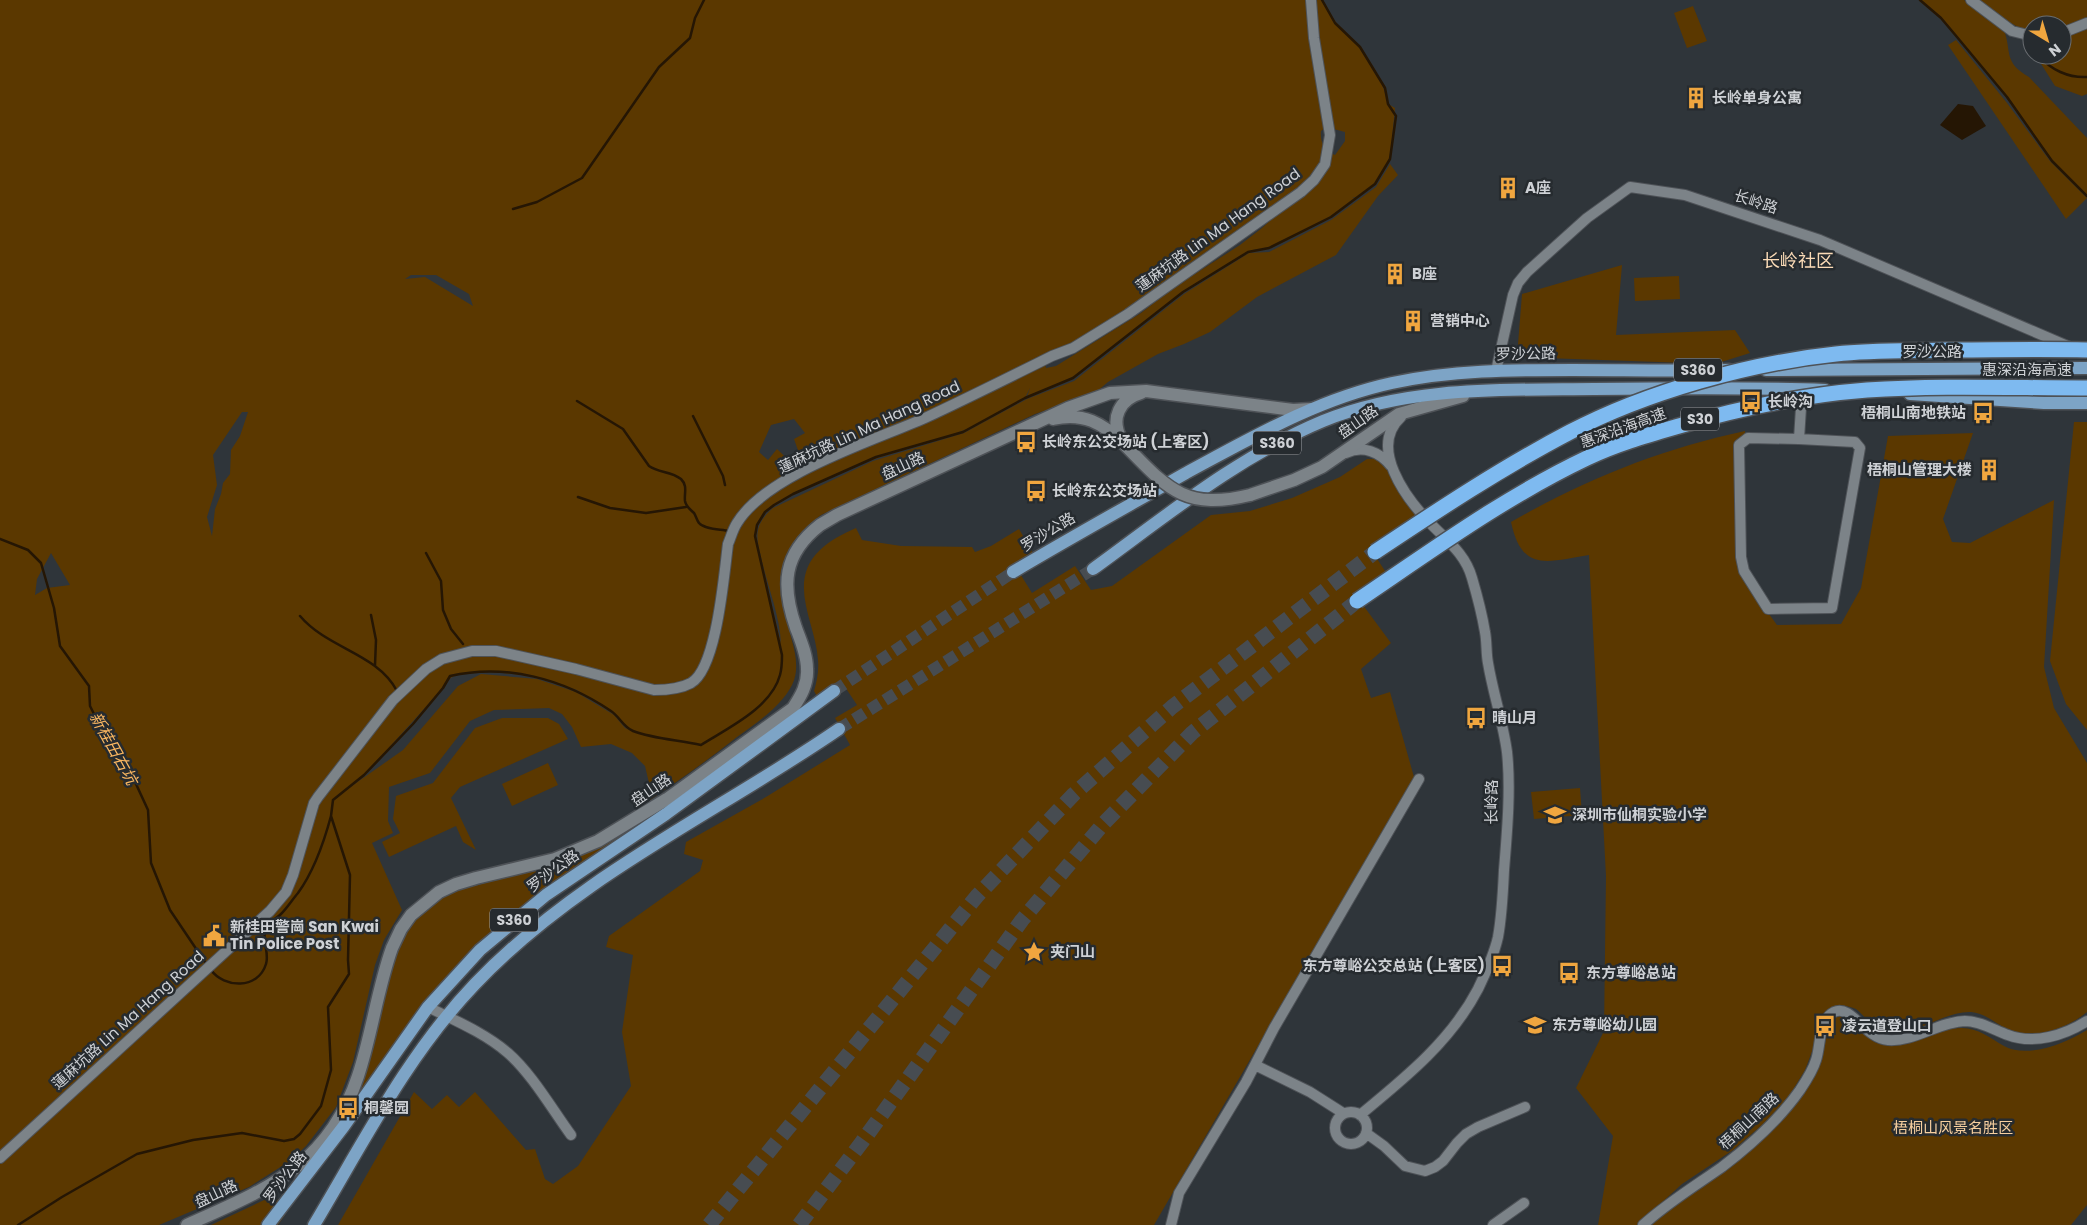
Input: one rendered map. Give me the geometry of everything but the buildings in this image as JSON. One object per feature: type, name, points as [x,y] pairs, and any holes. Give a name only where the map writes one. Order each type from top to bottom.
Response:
[{"type":"highway","name":"惠深沿海高速","points":[[1375,552],[1512,465],[1571,432],[1612,413],[1688,386],[1766,366],[1836,354],[1916,350],[2087,350]]},
{"type":"highway","name":"惠深沿海高速","points":[[1357,601],[1479,520],[1537,485],[1595,455],[1626,442],[1680,425],[1764,404],[1868,390],[2087,388]]},
{"type":"main road","name":"罗沙公路","points":[[1013,572],[1243,442],[1313,408],[1341,397],[1393,383],[1462,372],[1496,371],[2087,368]]},
{"type":"main road","name":"S360","points":[[1093,569],[1240,465],[1302,430],[1348,412],[1387,402],[1436,393],[1491,390],[1802,389],[2044,403],[2087,403]]},
{"type":"main road","name":"盘山路","points":[[1025,427],[1056,418],[1080,417],[1098,423],[1124,444],[1160,480],[1185,496],[1210,501],[1222,501],[1250,495],[1294,480],[1328,463],[1392,418],[1415,408],[1491,390]]},
{"type":"main road","name":"盘山路","points":[[186,1225],[264,1189],[288,1175],[325,1140],[339,1120],[358,1076],[392,948],[401,929],[411,915],[439,892],[456,884],[555,859],[598,841],[643,816],[793,708],[801,697],[806,684],[807,670],[806,656],[791,613],[786,582],[793,557],[806,536],[820,525],[837,515],[1025,427],[1098,396],[1146,391],[1293,410],[1313,408]]},
{"type":"main road","points":[[1124,444],[1116,427],[1119,408],[1128,398],[1146,391]]},
{"type":"main road","name":"罗沙公路","points":[[268,1225],[344,1126],[428,1007],[462,967],[520,916],[588,865],[666,814],[834,691]]},
{"type":"main road","name":"S360","points":[[314,1225],[378,1116],[413,1061],[447,1016],[489,971],[532,931],[577,895],[626,862],[799,756],[839,729]]},
{"type":"street","name":"蓮麻坑路 Lin Ma Hang Road","points":[[0,1158],[270,911],[286,892],[293,875],[314,803],[393,700],[426,669],[442,659],[472,651],[496,651],[576,669],[654,690],[667,690],[693,682],[705,667],[713,643],[728,544],[738,522],[756,502],[773,489],[805,470],[918,421],[1052,356],[1073,348],[1149,299],[1301,192],[1314,180],[1325,164],[1330,135],[1314,38],[1311,0]]},
{"type":"street","points":[[1971,0],[2012,31],[2022,34]]},
{"type":"street","points":[[2072,28],[2087,23]]},
{"type":"street","name":"长岭路","points":[[1496,371],[1513,295],[1518,283],[1527,272],[1587,218],[1630,187],[1685,195],[1820,240],[2087,355]]},
{"type":"street","points":[[1799,439],[1802,389]]},
{"type":"street","name":"长岭路","points":[[1393,469],[1388,446],[1389,432],[1396,421],[1415,408]]},
{"type":"street","points":[[1748,438],[1799,439],[1856,442],[1860,448],[1832,608],[1768,609],[1744,572],[1741,557],[1739,445],[1748,438]]},
{"type":"street","name":"长岭路","points":[[1328,463],[1349,452],[1363,450],[1380,455],[1393,469],[1404,490],[1424,517],[1460,554],[1471,575],[1485,632],[1488,661],[1507,752],[1508,828],[1498,938],[1490,962],[1478,990],[1452,1030],[1411,1073],[1360,1114]]},
{"type":"street","points":[[1171,1225],[1179,1193],[1255,1065],[1274,1028],[1419,779]]},
{"type":"street","points":[[428,1007],[494,1042],[509,1053],[571,1135]]},
{"type":"street","name":"梧桐山南路","points":[[1643,1225],[1667,1204],[1745,1148],[1789,1105],[1805,1083],[1816,1060],[1825,1022],[1835,1012],[1842,1010],[1848,1012],[1868,1032],[1876,1037],[1887,1040],[1900,1040],[1954,1022],[1967,1021],[2010,1036],[2036,1038],[2064,1033],[2087,1021]]},
{"type":"street","points":[[1255,1065],[1310,1092],[1343,1113],[1355,1112],[1360,1114],[1366,1124],[1366,1133],[1359,1141],[1353,1144],[1348,1144],[1338,1138],[1335,1128],[1336,1122],[1343,1113]]},
{"type":"street","points":[[1366,1133],[1384,1146],[1404,1166],[1425,1171],[1436,1168],[1466,1134],[1525,1107]]},
{"type":"street","points":[[1493,1225],[1524,1203]]},
{"type":"green space","points":[[0,0],[1322,0],[1332,17],[1361,49],[1380,79],[1388,104],[1395,108],[1390,159],[1375,184],[1358,198],[1352,197],[1356,199],[1315,226],[1271,247],[1250,251],[1183,292],[1073,378],[1027,397],[1030,388],[1025,398],[980,424],[946,437],[868,461],[793,494],[771,507],[764,513],[756,528],[756,538],[781,644],[778,622],[757,537],[762,521],[773,508],[873,461],[964,433],[1027,399],[1074,381],[1184,294],[1249,253],[1269,252],[1331,220],[1376,187],[1390,164],[1398,175],[1378,196],[1336,255],[1257,297],[1210,332],[1158,354],[1108,382],[1095,393],[1035,414],[821,515],[793,543],[786,557],[783,572],[784,603],[796,663],[796,674],[792,685],[781,701],[768,714],[647,802],[642,792],[649,783],[645,766],[632,753],[611,744],[581,747],[572,727],[562,714],[549,708],[494,710],[470,721],[430,773],[389,787],[388,821],[393,833],[372,843],[402,910],[384,940],[375,965],[353,1062],[336,1107],[306,1146],[290,1161],[249,1187],[159,1225],[19,1225],[23,1220],[18,1225],[0,1225]],"holes":[[[1326,127],[1345,132],[1345,141],[1335,155],[1324,146],[1321,139],[1321,131]],[[1300,188],[1301,192],[1262,228],[1240,245],[1173,288],[1141,313],[1056,366],[1046,368],[1045,363],[1149,295]],[[411,275],[436,275],[469,294],[473,306],[425,277],[405,279]],[[242,412],[248,412],[240,436],[231,450],[230,474],[223,483],[215,509],[212,536],[207,517],[217,485],[213,455]],[[794,419],[805,433],[794,439],[805,470],[801,472],[777,449],[768,460],[759,452],[771,425]],[[51,553],[70,585],[47,588],[35,595],[37,579]],[[484,671],[532,676],[577,690],[615,715],[632,731],[625,728],[614,715],[576,692],[537,679],[481,674],[458,686],[403,750],[339,795],[367,772],[443,688],[446,682],[460,674]]]},
{"type":"green space","points":[[1920,0],[1964,0],[1985,18],[2004,30],[2010,56],[2015,66],[2029,77],[2087,138],[2087,196],[2054,163],[2010,100],[1941,18]]},
{"type":"green space","points":[[1980,0],[2087,0],[2087,94],[2082,96],[2055,86],[2042,65],[2072,65],[2072,15],[2022,15],[2022,29]]},
{"type":"green space","points":[[1693,6],[1707,41],[1687,48],[1674,13]]},
{"type":"green space","points":[[1956,40],[2007,103],[2050,161],[2087,198],[2066,219],[1948,45]]},
{"type":"green space","points":[[1622,265],[1616,335],[1735,330],[1750,353],[1715,364],[1517,357],[1522,294]]},
{"type":"green space","points":[[1679,276],[1680,299],[1635,301],[1634,278]]},
{"type":"green space","points":[[2074,422],[2087,422],[2087,730],[2066,704],[2050,661]]},
{"type":"green space","points":[[1745,431],[1742,577],[1777,625],[1841,624],[1861,588],[1888,436],[1973,433],[1943,519],[1952,542],[1970,543],[2054,500],[2044,667],[2054,708],[2087,763],[2087,1012],[2060,1028],[2039,1033],[2018,1033],[1981,1014],[1971,1012],[1949,1016],[1905,1032],[1893,1033],[1878,1029],[1856,1009],[1841,1005],[1827,1012],[1805,1070],[1788,1098],[1762,1125],[1733,1150],[1682,1184],[1637,1225],[1598,1225],[1613,1136],[1576,1088],[1604,1031],[1606,876],[1589,555],[1550,561],[1530,557],[1522,550],[1516,539],[1511,522],[1567,492],[1625,467],[1714,438]]},
{"type":"green space","points":[[1367,459],[1381,459],[1388,466],[1421,516],[1370,548],[1387,574],[1357,597],[1391,643],[1361,669],[1371,698],[1390,692],[1414,777],[1154,1225],[338,1225],[414,1092],[432,1109],[447,1095],[459,1107],[475,1092],[526,1150],[535,1149],[545,1179],[553,1184],[578,1166],[631,1086],[622,1032],[633,955],[606,947],[609,936],[700,871],[703,860],[684,854],[686,842],[766,797],[850,745],[835,718],[857,705],[845,687],[820,702],[814,691],[818,676],[818,660],[806,603],[805,575],[810,562],[828,543],[856,528],[862,540],[901,546],[972,547],[975,552],[991,546],[1019,529],[1037,560],[1019,572],[1032,593],[1075,566],[1091,590],[1112,586],[1211,515],[1250,511],[1292,498],[1340,477]]},
{"type":"green space","points":[[502,718],[548,718],[559,724],[568,739],[460,787],[451,798],[476,850],[463,842],[456,826],[389,857],[382,842],[400,833],[393,819],[396,796],[433,783],[475,728]]},
{"type":"green space","points":[[548,763],[558,785],[512,806],[502,784]]},
{"type":"green space","points":[[1580,788],[1582,815],[1534,819],[1531,792]]},
{"type":"green space","points":[[639,823],[641,827],[482,942],[428,997],[364,1089],[357,1094],[391,968],[404,935],[415,920],[439,900],[459,890],[553,865]]},
{"type":"green space","name":"梧桐山风景名胜区","points":[[1841,1015],[1847,1017],[1874,1042],[1889,1045],[1910,1042],[1942,1031],[1968,1028],[2004,1046],[2024,1051],[2047,1048],[2069,1040],[2087,1030],[2087,1205],[2071,1225],[1652,1225],[1667,1210],[1734,1162],[1792,1109],[1811,1083],[1822,1059],[1829,1023],[1833,1018]]},
{"type":"green space","points":[[275,1195],[285,1215],[278,1225],[211,1225]]},
{"type":"shaded area","points":[[1958,104],[1973,106],[1986,126],[1962,140],[1940,125]]},
{"type":"waterway","points":[[513,209],[537,202],[582,178],[659,67],[690,38],[695,18],[704,0]]},
{"type":"waterway","points":[[18,1225],[62,1197],[137,1154],[193,1140],[242,1133],[284,1141],[294,1139],[300,1134],[321,1106],[331,1070],[328,1007],[349,974],[350,875],[331,816],[333,800],[364,775],[413,724],[443,688],[450,676],[492,671],[513,673],[554,682],[574,690],[614,713],[626,727],[633,731],[658,738],[701,745],[758,707],[775,687],[780,675],[782,655],[755,536],[757,525],[765,512],[793,494],[876,457],[963,432],[1025,398],[1073,378],[1183,292],[1248,252],[1269,248],[1331,217],[1375,184],[1390,159],[1396,116],[1388,104],[1385,88],[1360,47],[1335,23],[1322,0]]},
{"type":"waterway","points":[[1920,0],[1941,18],[2007,97],[2052,161],[2087,196]]},
{"type":"waterway","points":[[2049,65],[2060,72],[2073,76],[2087,77]]},
{"type":"waterway","points":[[577,401],[623,429],[649,466],[681,479],[685,487],[685,498],[688,508],[694,513],[699,523],[709,528],[729,531]]},
{"type":"waterway","points":[[693,416],[723,476],[725,485]]},
{"type":"waterway","points":[[578,497],[610,508],[646,513],[686,507]]},
{"type":"waterway","name":"新桂田右坑","points":[[0,539],[28,550],[41,563],[54,608],[60,646],[89,686],[90,706],[111,748],[136,784],[148,810],[151,863],[170,910],[207,965]]},
{"type":"waterway","points":[[426,553],[441,581],[443,610],[451,629],[463,644]]},
{"type":"waterway","points":[[371,615],[376,640],[375,665]]},
{"type":"waterway","points":[[300,616],[324,636],[365,659],[377,668],[388,678],[397,691]]},
{"type":"waterway","points":[[211,970],[224,980],[240,984],[249,982],[262,972],[267,959],[265,931],[304,884],[318,856],[331,816]]},
{"type":"tunnel","points":[[709,1225],[977,896],[1074,794],[1172,707],[1375,552]]},
{"type":"tunnel","points":[[839,729],[1093,569]]},
{"type":"tunnel","points":[[834,691],[1013,572]]},
{"type":"tunnel","points":[[799,1225],[862,1142],[1022,920],[1104,823],[1192,733],[1357,601]]},
{"type":"place","name":"长岭单身公寓","points":[[1696,98]]},
{"type":"place","name":"A座","points":[[1508,188]]},
{"type":"place","name":"B座","points":[[1395,274]]},
{"type":"place","name":"营销中心","points":[[1413,321]]},
{"type":"place","name":"长岭沟","points":[[1751,402]]},
{"type":"place","name":"梧桐山南地铁站","points":[[1983,413]]},
{"type":"place","name":"长岭东公交场站 (上客区)","points":[[1026,442]]},
{"type":"place","name":"梧桐山管理大楼","points":[[1989,470]]},
{"type":"place","name":"长岭东公交场站","points":[[1036,491]]},
{"type":"place","name":"晴山月","points":[[1476,718]]},
{"type":"place","name":"深圳市仙桐实验小学","points":[[1555,815]]},
{"type":"place","name":"新桂田警崗 San Kwai Tin Police Post","points":[[214,936]]},
{"type":"place","name":"夹门山","points":[[1034,952]]},
{"type":"place","name":"东方尊峪公交总站 (上客区)","points":[[1502,966]]},
{"type":"place","name":"东方尊峪总站","points":[[1569,973]]},
{"type":"place","name":"东方尊峪幼儿园","points":[[1535,1025]]},
{"type":"place","name":"凌云道登山口","points":[[1825,1026]]},
{"type":"place","name":"桐馨园","points":[[348,1108]]},
{"type":"district","name":"长岭社区","points":[[1798,261]]}]
